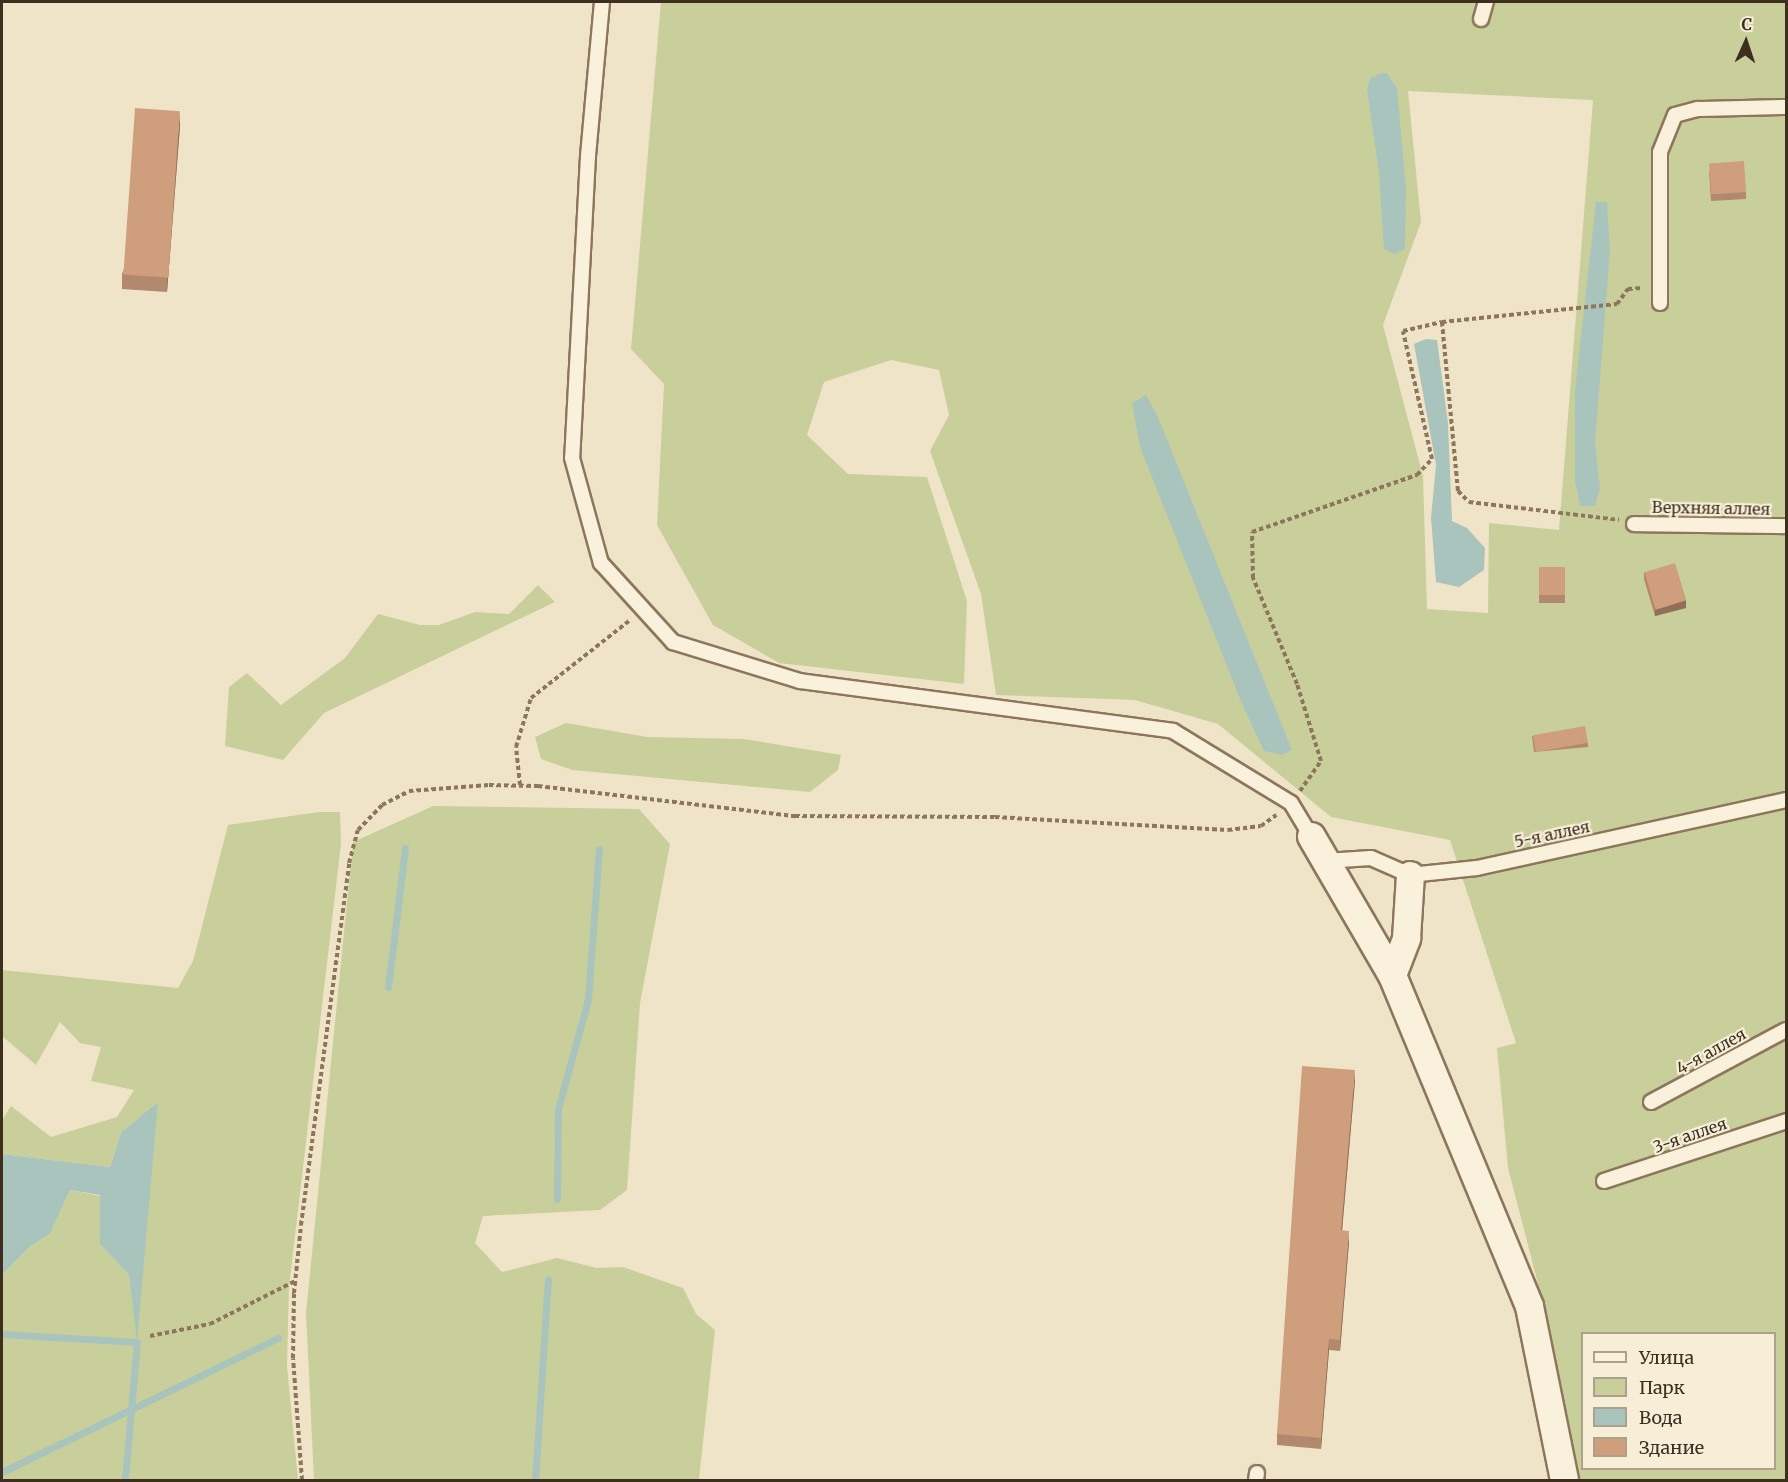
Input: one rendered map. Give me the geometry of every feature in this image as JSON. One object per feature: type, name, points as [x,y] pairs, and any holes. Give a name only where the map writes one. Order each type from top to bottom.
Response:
[{"type":"street","points":[[1311,836],[1392,975],[1529,1306],[1564,1480]]},
{"type":"street","points":[[1392,975],[1406,938],[1410,875]]},
{"type":"lane","points":[[602,2],[588,156],[572,458],[601,563],[673,642],[801,681],[1173,731],[1291,803],[1311,836]]},
{"type":"lane","points":[[1480,20],[1486,2]]},
{"type":"lane","points":[[1660,303],[1660,152],[1675,115],[1698,109],[1786,107]]},
{"type":"lane","name":"Верхняя аллея","points":[[1634,524],[1786,526]]},
{"type":"lane","name":"5-я аллея","points":[[1325,861],[1371,858],[1410,875],[1477,868],[1786,800]]},
{"type":"lane","name":"4-я аллея","points":[[1651,1102],[1786,1030]]},
{"type":"lane","name":"3-я аллея","points":[[1604,1181],[1786,1121]]},
{"type":"path","points":[[302,1480],[293,1358],[295,1281],[329,1035],[339,928],[358,830],[382,805],[409,791],[520,785],[795,816],[995,817],[1176,830],[1261,826],[1291,803],[1321,761],[1297,684],[1253,578],[1252,532],[1417,475],[1432,459],[1403,331],[1442,322],[1617,304],[1628,290],[1660,286]]},
{"type":"path","points":[[1442,322],[1458,491],[1463,497],[1469,502],[1600,515],[1634,524]]},
{"type":"path","points":[[520,785],[516,747],[531,698],[643,609]]},
{"type":"path","points":[[150,1336],[210,1324],[295,1281]]},
{"type":"green space","points":[[661,2],[1786,2],[1786,1480],[1577,1480],[1538,1284],[1508,1168],[1497,1048],[1516,1043],[1450,840],[1331,817],[1218,724],[1135,700],[996,695],[981,594],[930,451],[949,415],[939,370],[891,360],[824,382],[807,435],[848,474],[927,477],[967,601],[964,684],[779,663],[713,625],[657,525],[664,384],[631,349]],"holes":[[[1408,91],[1593,100],[1559,530],[1489,523],[1488,613],[1427,609],[1423,476],[1383,325],[1421,222]]]},
{"type":"green space","points":[[538,585],[555,602],[324,713],[283,760],[225,746],[229,687],[247,673],[281,705],[345,658],[378,614],[420,625],[439,625],[475,612],[509,614]]},
{"type":"green space","points":[[566,723],[647,737],[744,739],[841,755],[838,770],[810,792],[572,770],[541,759],[535,737]]},
{"type":"green space","points":[[433,806],[639,809],[670,844],[640,1003],[627,1190],[600,1210],[483,1216],[475,1243],[502,1272],[557,1258],[597,1268],[623,1267],[683,1288],[696,1314],[715,1330],[699,1480],[314,1480],[306,1313],[353,842]]},
{"type":"green space","points":[[319,812],[340,812],[341,844],[289,1287],[287,1366],[298,1480],[2,1480],[2,1275],[28,1248],[50,1234],[70,1190],[101,1196],[100,1244],[129,1275],[137,1338],[121,1133],[110,1167],[2,1154],[2,1120],[11,1106],[51,1137],[117,1117],[134,1090],[91,1081],[101,1047],[80,1043],[60,1022],[36,1065],[2,1036],[2,970],[178,988],[193,961],[228,825]]},
{"type":"water","points":[[1387,73],[1397,88],[1406,190],[1405,249],[1395,254],[1384,249],[1379,173],[1367,89],[1370,78]]},
{"type":"water","points":[[1596,202],[1607,202],[1610,250],[1595,443],[1600,488],[1595,506],[1580,506],[1575,480],[1575,391]]},
{"type":"water","points":[[1426,339],[1437,340],[1448,423],[1452,521],[1467,528],[1485,548],[1484,570],[1459,587],[1436,582],[1431,518],[1436,465],[1414,344]]},
{"type":"water","points":[[1146,395],[1158,417],[1292,750],[1282,755],[1264,751],[1242,704],[1140,447],[1132,403]]},
{"type":"water","points":[[158,1102],[137,1342],[129,1275],[100,1244],[100,1195],[70,1190],[50,1234],[28,1248],[2,1275],[2,1154],[110,1167],[121,1133]]},
{"type":"building","points":[[135,108],[180,111],[168,278],[123,275]]},
{"type":"building","points":[[1744,161],[1746,192],[1711,194],[1709,163]]},
{"type":"building","points":[[1675,563],[1686,600],[1656,610],[1644,572]]},
{"type":"building","points":[[1539,567],[1565,567],[1565,595],[1539,595]]},
{"type":"building","points":[[1585,726],[1588,743],[1536,752],[1533,735]]},
{"type":"building","points":[[1302,1066],[1355,1070],[1341,1230],[1349,1231],[1340,1340],[1329,1339],[1321,1438],[1277,1434]]},
{"type":"waterway","points":[[388,987],[405,848]]},
{"type":"waterway","points":[[557,1199],[558,1109],[588,999],[599,849]]},
{"type":"waterway","points":[[535,1480],[548,1279]]},
{"type":"waterway","points":[[2,1334],[137,1342],[125,1480]]},
{"type":"waterway","points":[[2,1472],[278,1338]]}]
